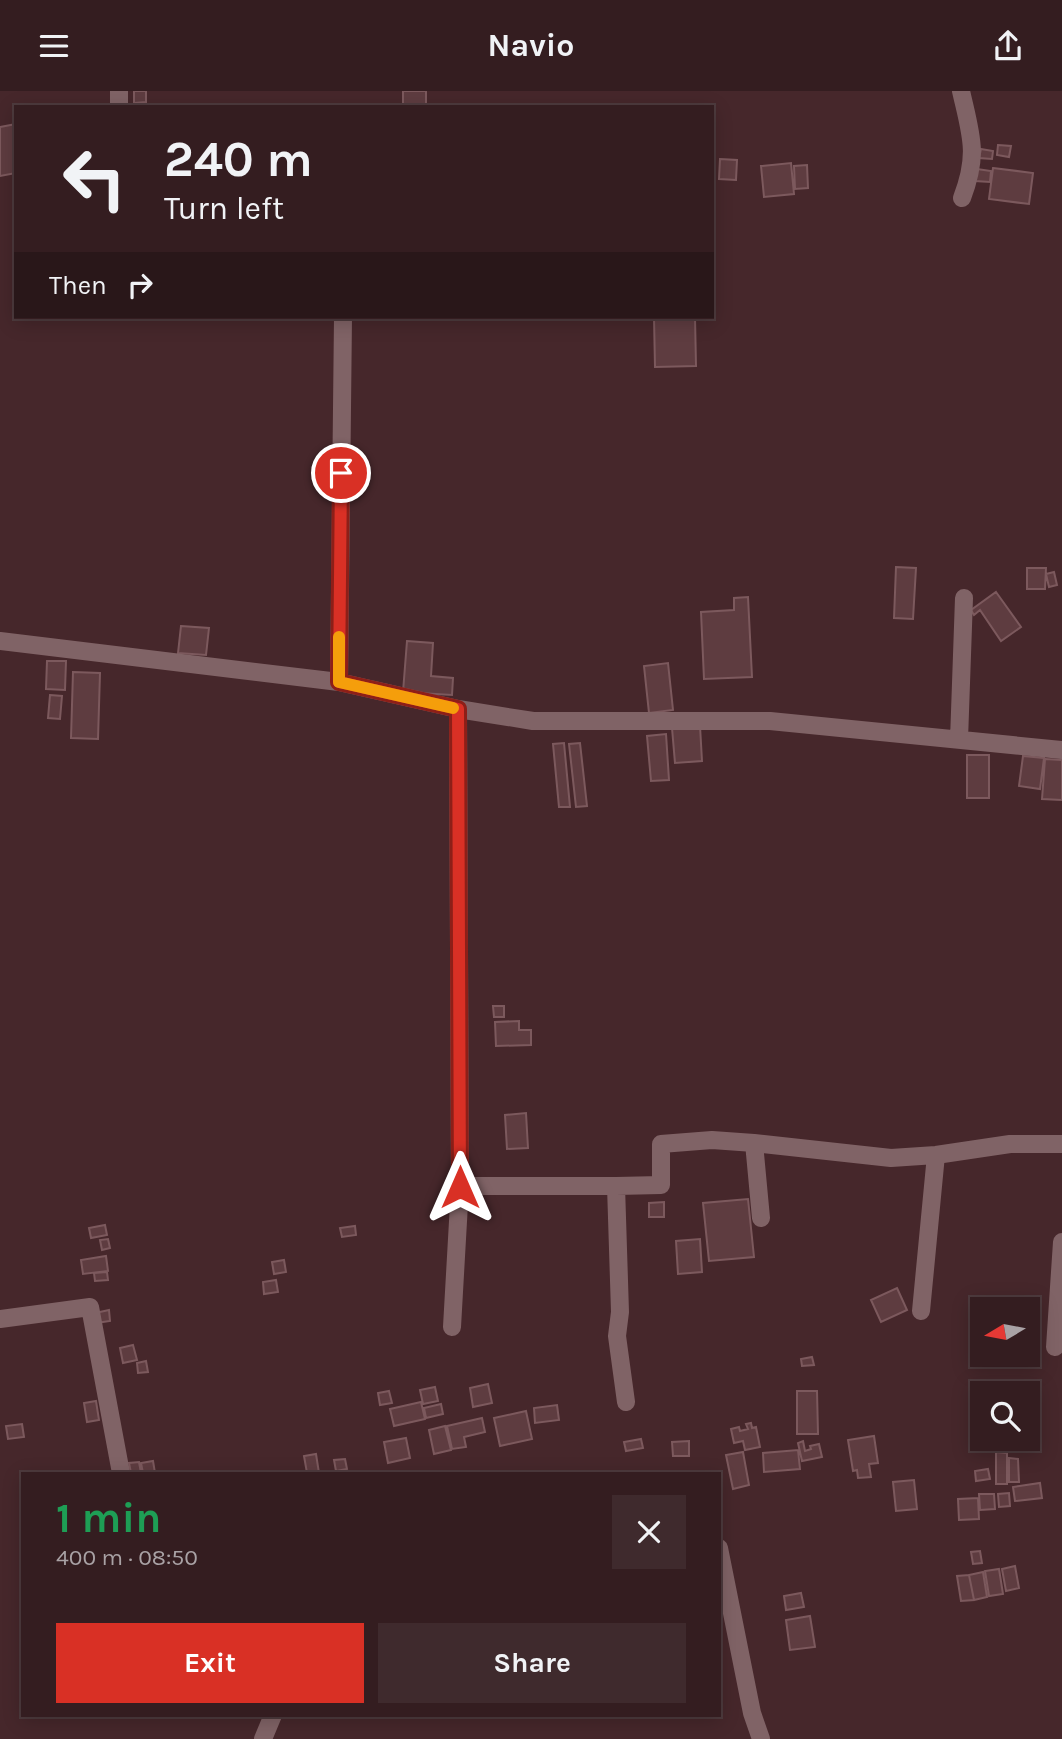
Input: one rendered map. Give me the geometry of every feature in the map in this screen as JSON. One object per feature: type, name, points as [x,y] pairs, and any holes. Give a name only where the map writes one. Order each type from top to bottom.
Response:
[{"type":"street","points":[[961,91],[974,149],[969,180],[962,198]]},
{"type":"street","points":[[339,682],[343,319]]},
{"type":"street","points":[[960,740],[964,599]]},
{"type":"street","points":[[0,641],[339,682],[458,709],[533,721],[770,721],[1062,750]]},
{"type":"street","points":[[452,1327],[460,1187],[458,709]]},
{"type":"street","points":[[460,1187],[661,1185],[661,1144],[712,1140],[891,1159],[1010,1143],[1062,1144]]},
{"type":"street","points":[[754,1143],[761,1218]]},
{"type":"street","points":[[921,1311],[936,1155]]},
{"type":"street","points":[[616,1186],[620,1313],[617,1336],[626,1402]]},
{"type":"street","points":[[1055,1347],[1062,1243]]},
{"type":"street","points":[[0,1319],[90,1307],[121,1472]]},
{"type":"street","points":[[721,1558],[752,1713],[761,1739]]},
{"type":"street","points":[[263,1739],[272,1717]]},
{"type":"building","points":[[134,91],[146,91],[146,102],[134,103]]},
{"type":"building","points":[[403,91],[426,91],[426,105],[403,104]]},
{"type":"building","points":[[14,124],[14,173],[0,176],[0,127]]},
{"type":"building","points":[[998,145],[1011,146],[1009,157],[997,155]]},
{"type":"building","points":[[981,149],[993,151],[992,159],[979,158]]},
{"type":"building","points":[[720,159],[737,160],[736,180],[719,179]]},
{"type":"building","points":[[791,163],[794,194],[764,197],[761,166]]},
{"type":"building","points":[[807,165],[808,188],[795,189],[794,166]]},
{"type":"building","points":[[993,168],[1033,173],[1029,204],[989,199]]},
{"type":"building","points":[[977,169],[991,171],[990,182],[975,181]]},
{"type":"building","points":[[654,319],[695,319],[696,366],[655,367]]},
{"type":"building","points":[[896,567],[916,568],[913,619],[894,618]]},
{"type":"building","points":[[1027,568],[1046,568],[1045,589],[1027,589]]},
{"type":"building","points":[[1054,572],[1057,585],[1049,587],[1046,574]]},
{"type":"building","points":[[996,592],[1021,627],[1001,641],[980,610],[974,615],[971,610]]},
{"type":"building","points":[[748,597],[752,677],[704,679],[701,612],[734,610],[734,598]]},
{"type":"building","points":[[181,626],[209,628],[206,655],[178,653]]},
{"type":"building","points":[[407,641],[433,643],[431,676],[453,678],[452,695],[403,692]]},
{"type":"building","points":[[47,661],[66,661],[65,690],[46,689]]},
{"type":"building","points":[[668,663],[673,710],[649,713],[644,666]]},
{"type":"building","points":[[73,672],[100,673],[98,739],[71,738]]},
{"type":"building","points":[[50,695],[62,696],[60,719],[48,718]]},
{"type":"building","points":[[700,726],[702,761],[675,763],[672,728]]},
{"type":"building","points":[[666,734],[669,780],[651,781],[647,736]]},
{"type":"building","points":[[564,743],[570,807],[559,807],[553,744]]},
{"type":"building","points":[[580,743],[587,806],[576,807],[569,744]]},
{"type":"building","points":[[967,755],[989,755],[989,798],[967,798]]},
{"type":"building","points":[[1023,756],[1044,758],[1040,789],[1019,786]]},
{"type":"building","points":[[1045,759],[1062,760],[1062,800],[1042,799]]},
{"type":"building","points":[[493,1006],[504,1006],[504,1017],[494,1017]]},
{"type":"building","points":[[519,1021],[519,1030],[531,1030],[531,1045],[496,1046],[495,1022]]},
{"type":"building","points":[[526,1113],[528,1148],[507,1149],[505,1115]]},
{"type":"building","points":[[748,1199],[754,1257],[709,1261],[703,1203]]},
{"type":"building","points":[[664,1202],[664,1217],[649,1217],[649,1203]]},
{"type":"building","points":[[105,1225],[107,1235],[91,1238],[89,1228]]},
{"type":"building","points":[[355,1226],[356,1235],[342,1237],[340,1228]]},
{"type":"building","points":[[108,1239],[110,1248],[102,1250],[100,1240]]},
{"type":"building","points":[[700,1239],[702,1272],[678,1274],[676,1241]]},
{"type":"building","points":[[106,1256],[108,1271],[83,1274],[81,1260]]},
{"type":"building","points":[[284,1260],[286,1272],[274,1274],[272,1262]]},
{"type":"building","points":[[107,1272],[108,1280],[95,1281],[94,1273]]},
{"type":"building","points":[[276,1280],[278,1292],[264,1294],[263,1282]]},
{"type":"building","points":[[897,1288],[907,1310],[881,1322],[871,1300]]},
{"type":"building","points":[[109,1310],[110,1321],[96,1323],[95,1313]]},
{"type":"building","points":[[133,1345],[137,1360],[123,1363],[120,1348]]},
{"type":"building","points":[[812,1357],[814,1365],[802,1366],[801,1359]]},
{"type":"building","points":[[146,1361],[148,1372],[138,1373],[137,1363]]},
{"type":"building","points":[[488,1384],[492,1403],[473,1407],[470,1388]]},
{"type":"building","points":[[435,1387],[438,1401],[423,1404],[420,1390]]},
{"type":"building","points":[[389,1391],[392,1403],[380,1405],[378,1393]]},
{"type":"building","points":[[797,1391],[817,1391],[818,1434],[797,1434]]},
{"type":"building","points":[[96,1401],[99,1420],[87,1422],[84,1403]]},
{"type":"building","points":[[421,1402],[425,1419],[394,1426],[390,1409]]},
{"type":"building","points":[[441,1404],[443,1414],[426,1418],[424,1408]]},
{"type":"building","points":[[557,1405],[559,1420],[535,1423],[534,1408]]},
{"type":"building","points":[[526,1411],[532,1439],[500,1446],[494,1418]]},
{"type":"building","points":[[482,1418],[485,1432],[464,1437],[466,1447],[452,1449],[447,1426]]},
{"type":"building","points":[[751,1423],[752,1428],[756,1427],[760,1447],[745,1450],[743,1441],[734,1443],[731,1429],[748,1429],[746,1424]]},
{"type":"building","points":[[22,1424],[24,1437],[8,1439],[6,1426]]},
{"type":"building","points":[[445,1426],[451,1450],[434,1454],[429,1430]]},
{"type":"building","points":[[874,1436],[878,1463],[869,1464],[871,1477],[858,1478],[857,1470],[853,1471],[848,1440]]},
{"type":"building","points":[[406,1438],[410,1458],[388,1463],[384,1442]]},
{"type":"building","points":[[641,1439],[643,1448],[626,1451],[624,1442]]},
{"type":"building","points":[[689,1441],[689,1456],[673,1456],[672,1442]]},
{"type":"building","points":[[803,1441],[805,1451],[811,1449],[810,1446],[819,1444],[822,1457],[802,1461],[798,1443]]},
{"type":"building","points":[[798,1450],[800,1469],[764,1472],[763,1453]]},
{"type":"building","points":[[743,1452],[749,1485],[733,1489],[726,1455]]},
{"type":"building","points":[[996,1452],[1007,1453],[1007,1484],[996,1484]]},
{"type":"building","points":[[316,1454],[319,1472],[307,1472],[304,1456]]},
{"type":"building","points":[[1009,1458],[1018,1459],[1019,1482],[1009,1482]]},
{"type":"building","points":[[345,1459],[347,1469],[336,1471],[334,1460]]},
{"type":"building","points":[[153,1461],[155,1472],[143,1472],[141,1463]]},
{"type":"building","points":[[139,1462],[141,1472],[131,1472],[129,1463]]},
{"type":"building","points":[[988,1469],[990,1479],[976,1481],[975,1471]]},
{"type":"building","points":[[914,1480],[917,1509],[896,1511],[893,1482]]},
{"type":"building","points":[[1040,1483],[1042,1498],[1015,1501],[1013,1487]]},
{"type":"building","points":[[1009,1493],[1010,1506],[999,1507],[998,1494]]},
{"type":"building","points":[[979,1494],[994,1494],[995,1509],[980,1510]]},
{"type":"building","points":[[978,1498],[979,1519],[959,1520],[958,1499]]},
{"type":"building","points":[[980,1551],[982,1563],[973,1564],[971,1552]]},
{"type":"building","points":[[1015,1566],[1019,1588],[1006,1591],[1002,1569]]},
{"type":"building","points":[[999,1569],[1003,1594],[989,1596],[985,1571]]},
{"type":"building","points":[[983,1572],[987,1597],[974,1600],[969,1575]]},
{"type":"building","points":[[969,1575],[974,1600],[961,1601],[957,1576]]},
{"type":"building","points":[[801,1593],[804,1607],[786,1610],[784,1596]]},
{"type":"building","points":[[810,1616],[815,1647],[790,1650],[786,1620]]},
{"type":"slow traffic","points":[[339,637],[339,682],[453,708]]},
{"type":"route","points":[[341,473],[339,682],[458,709],[460,1187]]}]
